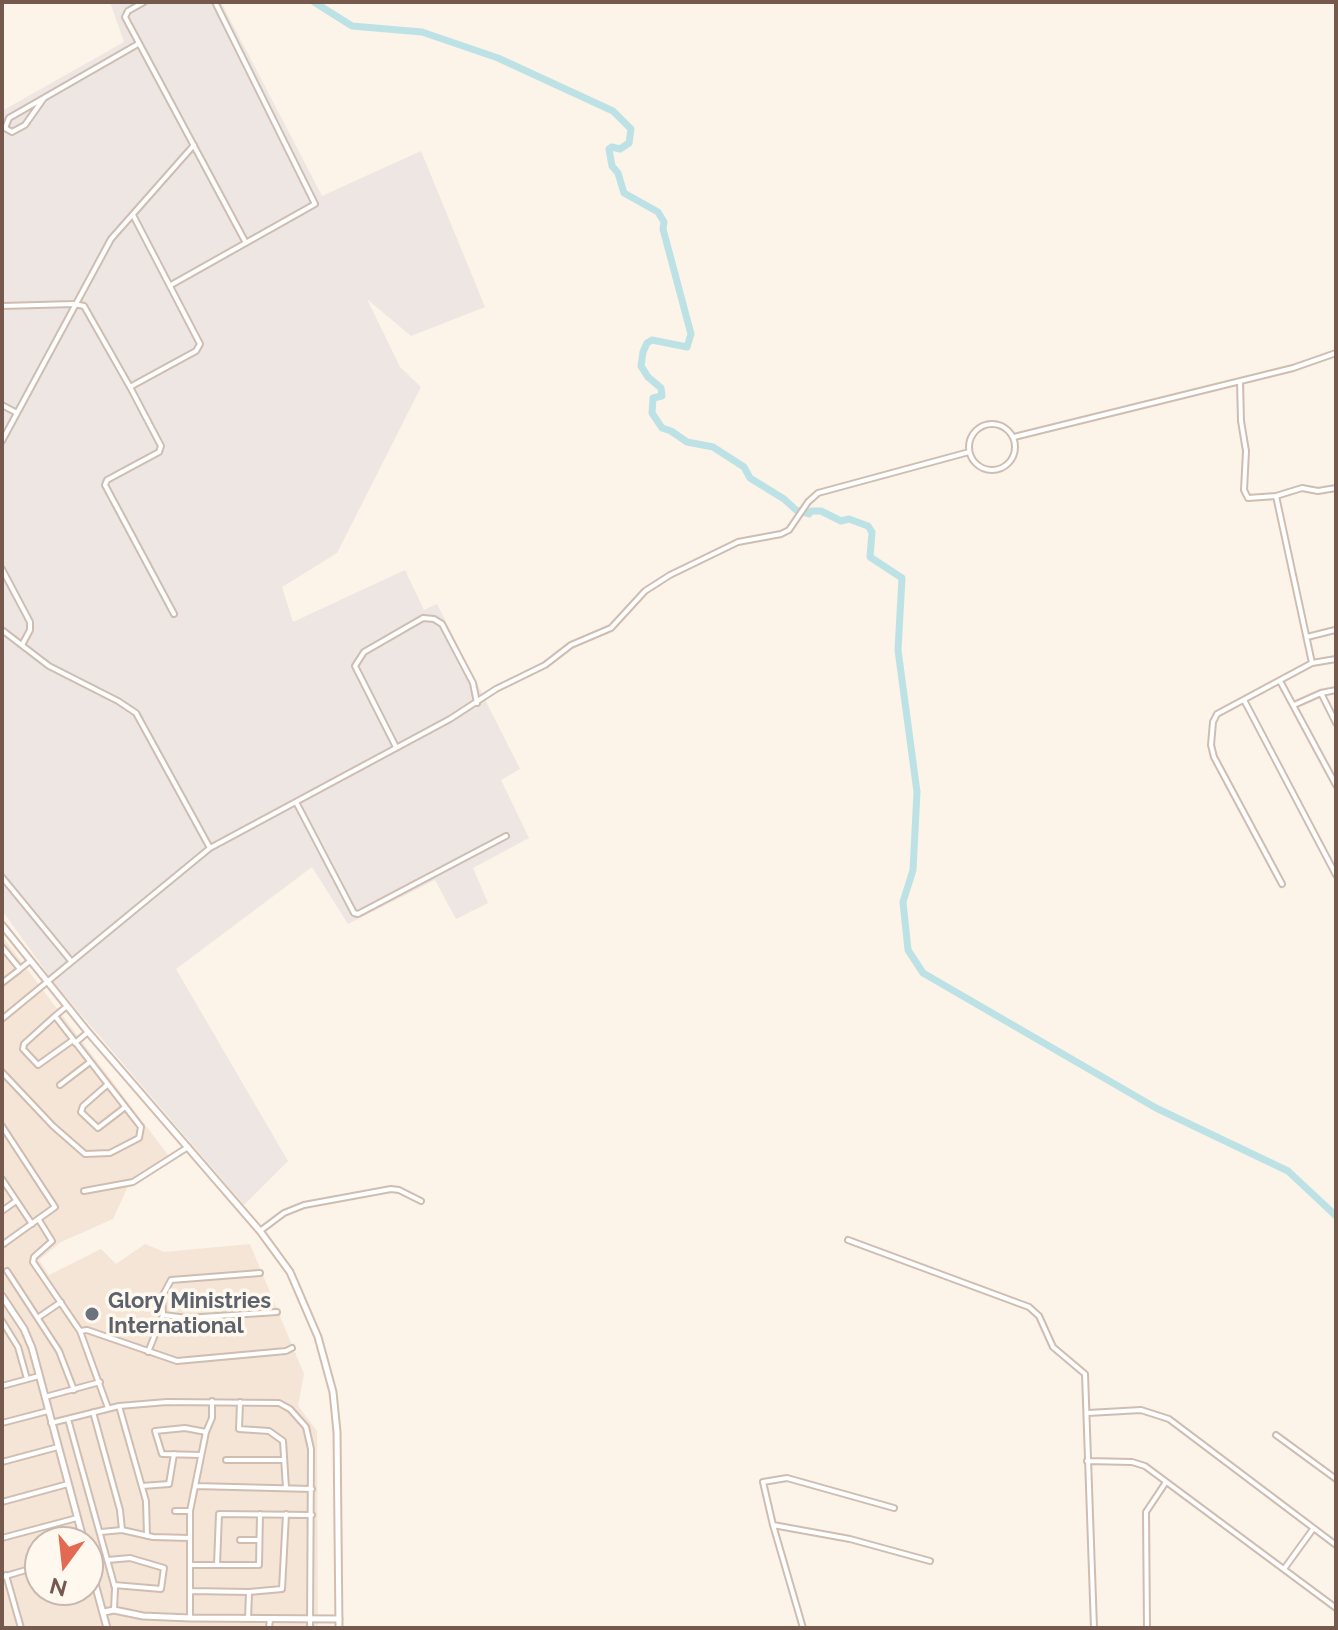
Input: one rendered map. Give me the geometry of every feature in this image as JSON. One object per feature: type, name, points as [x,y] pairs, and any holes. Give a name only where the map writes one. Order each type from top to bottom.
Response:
[{"type":"main road","points":[[2,925],[88,1032],[260,1231],[290,1272],[329,1368],[337,1432],[339,1628]]},
{"type":"main road","points":[[2,1296],[29,1338],[80,1526]]},
{"type":"main road","points":[[102,1606],[107,1628]]},
{"type":"main road","points":[[104,1612],[114,1610],[143,1616],[190,1618],[339,1619]]},
{"type":"street","points":[[144,2],[128,11],[125,17],[246,243]]},
{"type":"street","points":[[171,285],[315,204],[215,2]]},
{"type":"street","points":[[44,98],[25,125],[12,132],[5,128],[9,118],[138,44]]},
{"type":"street","points":[[2,441],[111,239],[194,145]]},
{"type":"street","points":[[130,387],[200,347],[200,341],[133,215]]},
{"type":"street","points":[[2,306],[84,306],[130,387],[160,442],[160,449],[107,480],[105,485],[174,614]]},
{"type":"street","points":[[1014,437],[1293,368],[1336,353]]},
{"type":"street","points":[[1240,381],[1241,421],[1246,451],[1244,490],[1248,498],[1276,496],[1299,489],[1318,491],[1336,488]]},
{"type":"street","points":[[2,405],[17,413]]},
{"type":"street","points":[[982,425],[1002,425],[1014,437],[1016,448],[1013,458],[1006,466],[995,470],[984,469],[974,462],[969,452],[969,441],[982,425]]},
{"type":"street","points":[[2,1019],[210,848],[477,703],[519,676],[545,665],[571,645],[611,628],[645,591],[670,575],[738,542],[789,530],[818,493],[969,452]]},
{"type":"street","points":[[1276,496],[1312,663]]},
{"type":"street","points":[[2,569],[30,622],[30,630],[22,645]]},
{"type":"street","points":[[396,747],[355,666],[364,652],[423,618],[442,624],[473,683],[477,703]]},
{"type":"street","points":[[2,630],[49,666],[136,713],[210,848]]},
{"type":"street","points":[[1307,637],[1335,630]]},
{"type":"street","points":[[1282,884],[1212,751],[1212,729],[1215,717],[1244,700],[1312,663],[1336,659]]},
{"type":"street","points":[[1280,681],[1336,785]]},
{"type":"street","points":[[1294,705],[1336,690]]},
{"type":"street","points":[[1321,693],[1336,723]]},
{"type":"street","points":[[1244,700],[1336,875]]},
{"type":"street","points":[[296,802],[354,913],[358,914],[506,836]]},
{"type":"street","points":[[2,877],[71,961]]},
{"type":"street","points":[[2,947],[20,969]]},
{"type":"street","points":[[2,983],[30,961]]},
{"type":"street","points":[[67,1006],[23,1045],[35,1065],[40,1065],[88,1032]]},
{"type":"street","points":[[2,1072],[53,1126],[87,1155],[121,1149],[142,1135],[141,1127],[55,1016]]},
{"type":"street","points":[[60,1085],[90,1062]]},
{"type":"street","points":[[107,1085],[83,1106],[81,1112],[98,1128],[124,1108]]},
{"type":"street","points":[[2,1126],[55,1205],[54,1209],[2,1245]]},
{"type":"street","points":[[84,1191],[129,1184],[188,1147]]},
{"type":"street","points":[[2,1179],[32,1224]]},
{"type":"street","points":[[260,1231],[289,1210],[304,1205],[391,1189],[421,1201]]},
{"type":"street","points":[[2,1211],[16,1201]]},
{"type":"street","points":[[39,1220],[52,1241],[32,1260],[80,1331],[108,1408]]},
{"type":"street","points":[[848,1240],[1029,1307],[1039,1316],[1053,1347],[1085,1374],[1094,1628]]},
{"type":"street","points":[[7,1271],[59,1351],[74,1390]]},
{"type":"street","points":[[148,1352],[163,1315],[162,1297],[171,1280],[260,1273]]},
{"type":"street","points":[[39,1317],[61,1302]]},
{"type":"street","points":[[163,1315],[187,1318],[277,1312]]},
{"type":"street","points":[[2,1321],[18,1347],[27,1379]]},
{"type":"street","points":[[80,1331],[87,1330],[177,1361],[292,1348]]},
{"type":"street","points":[[2,1386],[39,1376]]},
{"type":"street","points":[[45,1397],[100,1382]]},
{"type":"street","points":[[190,1618],[190,1511],[206,1432],[212,1418],[212,1401]]},
{"type":"street","points":[[51,1423],[119,1406],[212,1401],[281,1404],[302,1422],[310,1438],[310,1628]]},
{"type":"street","points":[[240,1402],[239,1429],[275,1434],[283,1441],[286,1488]]},
{"type":"street","points":[[119,1406],[147,1509],[147,1536]]},
{"type":"street","points":[[1088,1413],[1141,1410],[1169,1419],[1336,1545]]},
{"type":"street","points":[[2,1423],[48,1411]]},
{"type":"street","points":[[93,1412],[120,1510],[122,1530]]},
{"type":"street","points":[[67,1419],[98,1526]]},
{"type":"street","points":[[201,1455],[161,1453],[155,1430],[185,1428],[206,1432]]},
{"type":"street","points":[[1276,1435],[1336,1479]]},
{"type":"street","points":[[2,1462],[58,1447]]},
{"type":"street","points":[[142,1486],[169,1484],[174,1454]]},
{"type":"street","points":[[226,1460],[285,1460]]},
{"type":"street","points":[[1087,1461],[1136,1463],[1336,1608]]},
{"type":"street","points":[[803,1628],[763,1482],[787,1478],[894,1508]]},
{"type":"street","points":[[1147,1628],[1146,1512],[1166,1482]]},
{"type":"street","points":[[2,1502],[68,1484]]},
{"type":"street","points":[[195,1486],[312,1489]]},
{"type":"street","points":[[175,1511],[190,1511]]},
{"type":"street","points":[[190,1565],[257,1567],[260,1514]]},
{"type":"street","points":[[191,1591],[277,1591],[283,1587],[286,1514]]},
{"type":"street","points":[[217,1565],[219,1515],[312,1515]]},
{"type":"street","points":[[2,1538],[78,1518]]},
{"type":"street","points":[[773,1525],[850,1539],[930,1561]]},
{"type":"street","points":[[1284,1569],[1313,1529]]},
{"type":"street","points":[[104,1532],[122,1530],[147,1536],[190,1538]]},
{"type":"street","points":[[240,1540],[259,1540]]},
{"type":"street","points":[[104,1548],[114,1585],[114,1610]]},
{"type":"street","points":[[107,1560],[130,1558],[164,1568],[161,1589],[114,1585]]},
{"type":"street","points":[[21,1628],[4,1576],[24,1570]]},
{"type":"street","points":[[248,1619],[249,1592]]},
{"type":"street","points":[[269,1628],[270,1619]]},
{"type":"shaded area","points":[[110,2],[221,2],[322,196],[421,151],[485,307],[411,336],[367,299],[400,367],[421,387],[337,553],[282,587],[293,622],[405,570],[424,610],[437,604],[520,769],[501,780],[529,838],[473,868],[488,903],[456,919],[435,880],[348,924],[312,867],[176,969],[288,1161],[244,1205],[54,983],[2,910],[2,111],[124,42]]},
{"type":"shaded area","points":[[2,936],[168,1155],[129,1184],[113,1219],[61,1242],[39,1260],[49,1275],[101,1249],[116,1264],[145,1244],[164,1252],[250,1244],[304,1374],[298,1406],[317,1431],[318,1628],[2,1628]]},
{"type":"waterway","points":[[314,2],[352,26],[422,32],[498,58],[613,111],[631,129],[629,143],[620,149],[609,149],[612,166],[618,173],[624,193],[658,212],[664,222],[663,229],[691,334],[687,347],[652,340],[647,343],[641,366],[661,388],[662,396],[653,398],[652,413],[662,428],[687,442],[713,447],[744,467],[750,478],[796,510],[809,514],[811,511],[821,511],[841,521],[849,519],[868,526],[872,532],[870,557],[902,578],[898,650],[917,792],[913,870],[903,902],[908,950],[923,973],[1156,1108],[1288,1171],[1336,1216]]},
{"type":"place","name":"Glory Ministries International","points":[[92,1314]]}]
